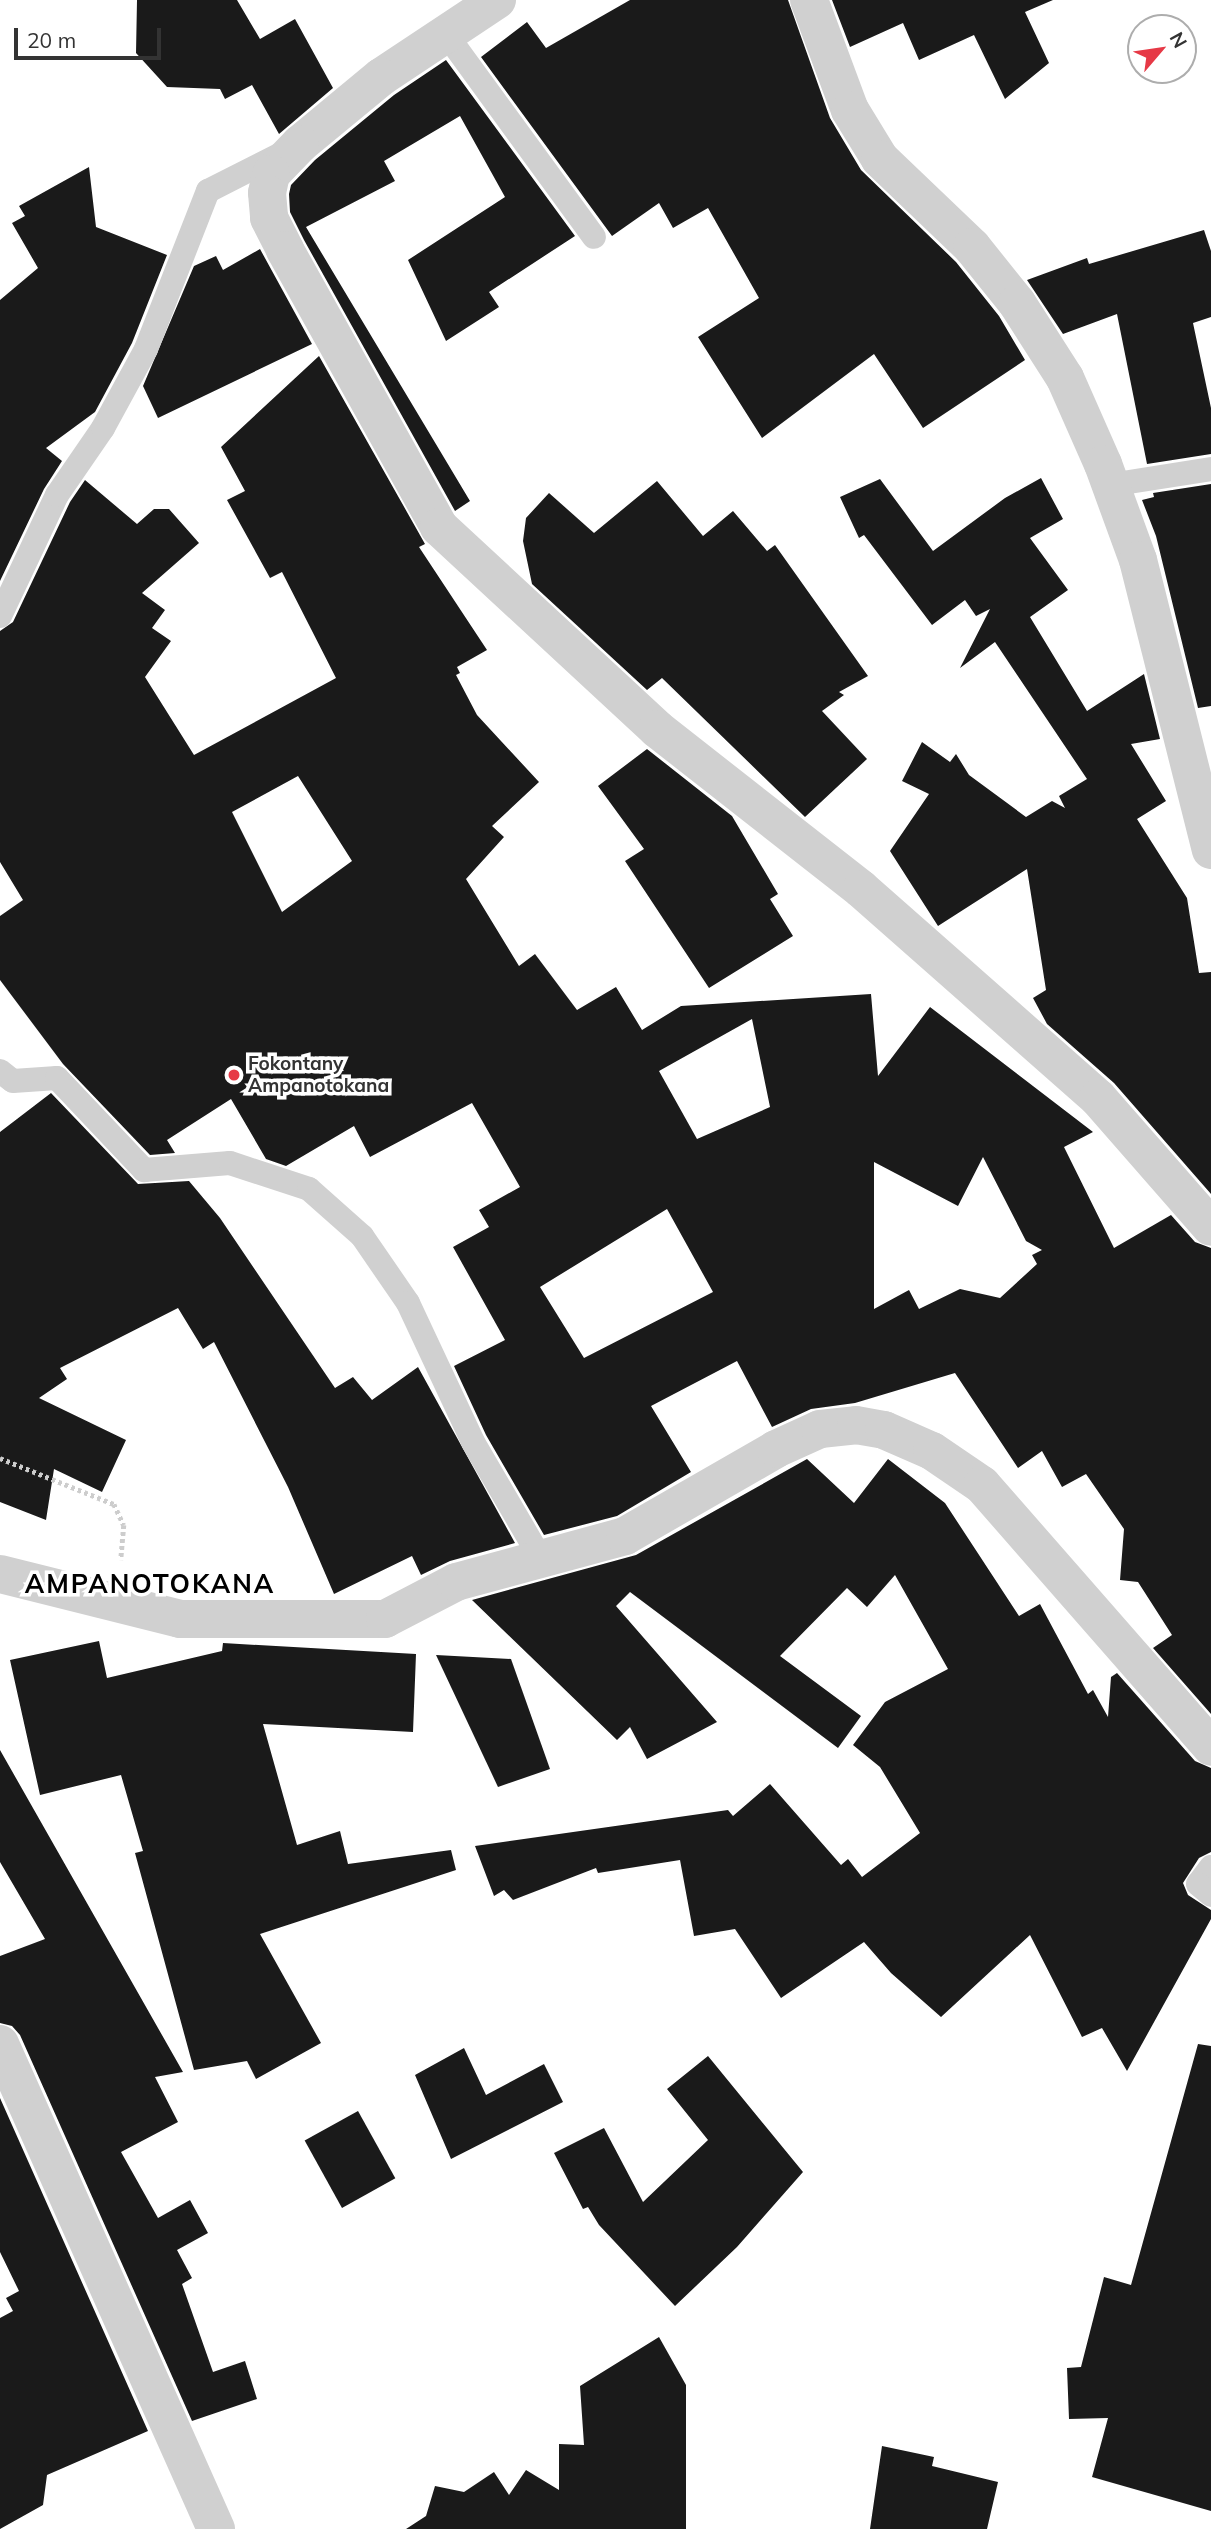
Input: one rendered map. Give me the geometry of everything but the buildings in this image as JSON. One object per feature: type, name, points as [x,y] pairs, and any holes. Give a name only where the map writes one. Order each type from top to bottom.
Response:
[{"type":"street","points":[[497,0],[381,77],[300,144],[271,174],[270,218],[439,527],[657,729],[861,889],[1098,1098],[1211,1227]]},
{"type":"street","points":[[809,0],[850,110],[880,159],[972,247],[1017,303],[1065,378],[1110,485],[1141,572],[1211,850]]},
{"type":"street","points":[[0,1574],[180,1619],[385,1619],[456,1581],[625,1536],[776,1449],[820,1429],[856,1426],[884,1430],[932,1451],[982,1485],[1211,1747]]},
{"type":"street","points":[[0,2044],[216,2529]]},
{"type":"lane","points":[[446,34],[594,237]]},
{"type":"lane","points":[[0,616],[57,495],[103,428],[146,349],[208,191],[300,144]]},
{"type":"lane","points":[[1110,485],[1211,469]]},
{"type":"lane","points":[[0,1071],[13,1081],[57,1078],[144,1170],[230,1163],[309,1189],[362,1236],[408,1303],[473,1442],[541,1559]]},
{"type":"lane","points":[[1211,1867],[1198,1884],[1211,1895]]},
{"type":"path","points":[[0,1458],[114,1504],[124,1525],[117,1604]]},
{"type":"place","name":"Fokontany Ampanotokana","points":[[234,1075]]},
{"type":"district","name":"AMPANOTOKANA","points":[[150,1584]]}]
